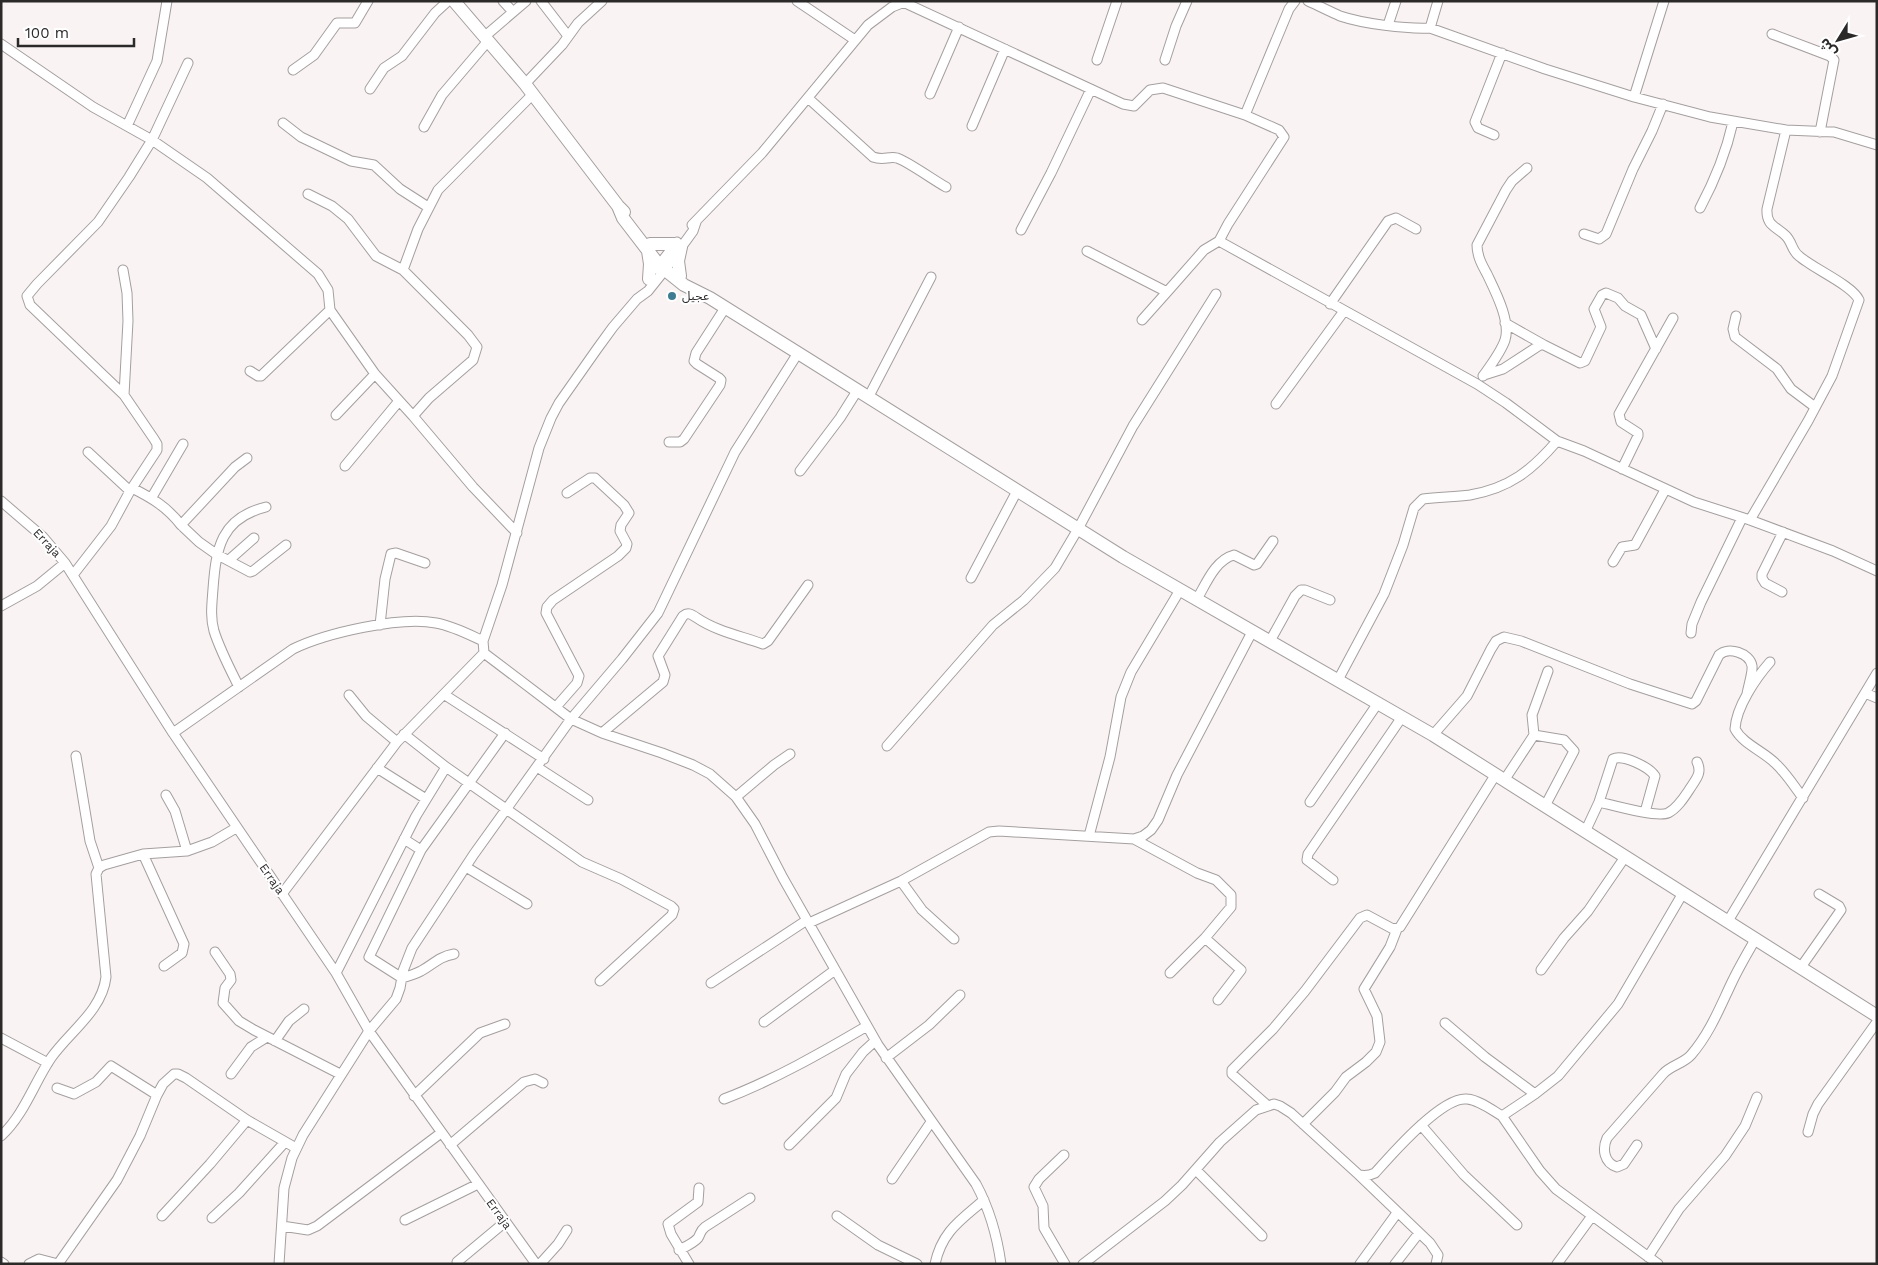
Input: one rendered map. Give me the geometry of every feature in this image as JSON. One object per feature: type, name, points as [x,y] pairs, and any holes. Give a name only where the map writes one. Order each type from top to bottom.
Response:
[{"type":"main road","points":[[454,1],[529,89],[618,206],[623,218],[668,269],[702,296],[710,298],[1078,529],[1252,632],[1433,735],[1877,1016]]},
{"type":"main road","points":[[649,248],[678,246],[678,261],[652,281]]},
{"type":"main road","points":[[649,248],[652,281]]},
{"type":"street","points":[[127,126],[157,62],[167,1]]},
{"type":"street","points":[[292,70],[314,55],[337,23],[355,23],[368,1]]},
{"type":"street","points":[[370,89],[384,68],[402,56],[426,24],[448,1]]},
{"type":"street","points":[[503,1],[513,12]]},
{"type":"street","points":[[424,127],[437,101],[486,39],[526,1]]},
{"type":"street","points":[[540,1],[568,36]]},
{"type":"street","points":[[403,270],[418,229],[438,190],[529,89],[578,23],[602,1]]},
{"type":"street","points":[[797,1],[854,40]]},
{"type":"street","points":[[1097,60],[1117,1]]},
{"type":"street","points":[[1164,60],[1186,1]]},
{"type":"street","points":[[1244,116],[1289,9],[1295,1]]},
{"type":"street","points":[[1308,1],[1342,16],[1388,25],[1430,28],[1502,54],[1634,96],[1733,122],[1786,130],[1842,134],[1877,145]]},
{"type":"street","points":[[1388,25],[1396,1]]},
{"type":"street","points":[[1430,28],[1438,1]]},
{"type":"street","points":[[1634,96],[1664,1]]},
{"type":"street","points":[[282,894],[397,742],[484,653],[483,641],[517,533],[539,448],[551,418],[583,368],[613,327],[652,281],[668,269],[678,246],[693,231],[696,222],[762,153],[854,40],[876,17],[905,2],[1130,106],[1134,106],[1139,102],[1150,90],[1163,88],[1279,130],[1284,137],[1219,241],[1204,250],[1142,320]]},
{"type":"street","points":[[930,94],[959,27]]},
{"type":"street","points":[[1772,34],[1830,56],[1834,60],[1820,132]]},
{"type":"street","points":[[1,44],[86,103],[152,140],[207,178],[318,274],[328,290],[330,310],[375,374],[473,487],[517,533]]},
{"type":"street","points":[[972,126],[1005,49]]},
{"type":"street","points":[[1494,135],[1478,128],[1475,122],[1502,54]]},
{"type":"street","points":[[73,575],[111,526],[155,453],[157,444],[124,394],[30,305],[27,296],[98,222],[152,140],[188,63]]},
{"type":"street","points":[[1021,230],[1056,164],[1091,89]]},
{"type":"street","points":[[808,98],[873,157],[884,160],[891,158],[900,160],[946,187]]},
{"type":"street","points":[[1584,234],[1599,239],[1606,234],[1663,104]]},
{"type":"street","points":[[1700,208],[1727,148],[1733,122]]},
{"type":"street","points":[[283,123],[301,137],[351,161],[374,164],[400,189],[428,208]]},
{"type":"street","points":[[1691,633],[1694,619],[1705,594],[1746,519],[1815,407],[1836,366],[1859,300],[1851,291],[1798,256],[1786,237],[1772,226],[1768,220],[1767,209],[1786,130]]},
{"type":"street","points":[[1477,384],[1506,338],[1503,311],[1480,261],[1477,245],[1506,190],[1512,181],[1527,168]]},
{"type":"street","points":[[308,194],[332,206],[348,219],[376,256],[403,270],[468,335],[477,347],[473,360],[430,398],[413,416]]},
{"type":"street","points":[[1330,304],[1388,221],[1396,218],[1416,229]]},
{"type":"street","points":[[1219,241],[1477,384],[1557,441],[1584,451],[1694,502],[1782,532],[1877,570]]},
{"type":"street","points":[[1087,251],[1167,292]]},
{"type":"street","points":[[123,270],[127,293],[128,321],[124,394]]},
{"type":"street","points":[[800,470],[840,418],[863,395],[931,277]]},
{"type":"street","points":[[1505,324],[1580,363],[1585,361],[1601,327],[1594,309],[1602,295],[1606,293],[1618,298],[1625,306],[1641,315],[1656,349]]},
{"type":"street","points":[[887,746],[993,625],[1024,600],[1050,574],[1078,529],[1133,426],[1216,294]]},
{"type":"street","points":[[669,442],[680,442],[684,439],[720,384],[721,380],[719,378],[694,361],[696,354],[725,308]]},
{"type":"street","points":[[250,371],[258,376],[262,376],[330,310]]},
{"type":"street","points":[[1276,404],[1344,311]]},
{"type":"street","points":[[1736,316],[1733,329],[1735,337],[1777,369],[1790,389],[1815,407]]},
{"type":"street","points":[[1622,469],[1638,433],[1621,422],[1619,414],[1673,318]]},
{"type":"street","points":[[1484,375],[1503,368],[1536,347],[1544,345]]},
{"type":"street","points":[[280,1264],[284,1188],[296,1148],[340,1074],[369,1031],[396,999],[403,971],[412,948],[483,840],[507,810],[571,719],[658,613],[731,459],[798,353]]},
{"type":"street","points":[[336,415],[375,374]]},
{"type":"street","points":[[345,466],[399,401]]},
{"type":"street","points":[[1338,680],[1381,601],[1403,546],[1414,508],[1418,503],[1423,499],[1471,495],[1510,483],[1530,470],[1557,441]]},
{"type":"street","points":[[152,497],[183,444]]},
{"type":"street","points":[[88,452],[131,490],[152,497],[199,542],[245,571],[253,572],[286,545]]},
{"type":"street","points":[[181,525],[235,467],[247,458]]},
{"type":"street","points":[[556,707],[577,682],[579,676],[550,623],[546,607],[553,600],[618,556],[626,548],[627,544],[620,530],[629,513],[624,505],[595,478],[590,478],[567,493]]},
{"type":"street","points":[[1613,562],[1622,547],[1635,546],[1665,490]]},
{"type":"street","points":[[971,578],[1017,491]]},
{"type":"street","name":"Erraja","points":[[1,501],[43,537],[65,563],[236,828],[336,973],[369,1031],[414,1096],[538,1264]]},
{"type":"street","points":[[239,687],[214,632],[211,617],[216,554],[223,536],[244,514],[266,507]]},
{"type":"street","points":[[1782,532],[1762,574],[1765,583],[1782,592]]},
{"type":"street","points":[[229,560],[254,538]]},
{"type":"street","points":[[1197,600],[1221,562],[1234,555],[1254,565],[1257,564],[1273,541]]},
{"type":"street","points":[[380,625],[385,579],[391,554],[396,553],[426,563]]},
{"type":"street","points":[[1,606],[37,586],[65,563]]},
{"type":"street","points":[[602,734],[663,682],[665,675],[658,656],[683,616],[691,614],[706,624],[763,644],[768,641],[808,585]]},
{"type":"street","points":[[1089,836],[1110,757],[1121,697],[1131,672],[1180,590]]},
{"type":"street","points":[[1270,641],[1295,596],[1301,590],[1330,600]]},
{"type":"street","points":[[174,733],[293,650],[310,641],[330,635],[380,625],[418,622],[436,623],[457,629],[483,641]]},
{"type":"street","points":[[711,983],[808,922],[901,882],[989,832],[1134,839],[1143,836],[1151,830],[1158,820],[1177,775],[1252,632]]},
{"type":"street","points":[[1433,735],[1467,696],[1490,649],[1496,641],[1504,637],[1521,641],[1630,684],[1692,704],[1696,701],[1719,655],[1729,650],[1740,653],[1749,659],[1752,666],[1747,694]]},
{"type":"street","points":[[484,653],[571,719],[602,734],[662,752],[693,765],[710,774],[736,797],[755,824],[875,1041],[976,1184],[994,1225],[1001,1264]]},
{"type":"street","points":[[1770,662],[1757,677],[1747,694],[1735,726],[1736,732],[1773,761],[1802,798]]},
{"type":"street","points":[[1303,1124],[1335,1092],[1346,1077],[1376,1052],[1380,1042],[1377,1016],[1364,988],[1390,947],[1397,929],[1403,923],[1500,777],[1534,735],[1532,715],[1548,671]]},
{"type":"street","points":[[1728,921],[1877,673]]},
{"type":"street","points":[[1865,693],[1877,698]]},
{"type":"street","points":[[349,695],[366,716],[397,742]]},
{"type":"street","points":[[445,695],[544,758]]},
{"type":"street","points":[[1310,802],[1378,704]]},
{"type":"street","points":[[1334,880],[1307,860],[1308,854],[1402,717]]},
{"type":"street","points":[[404,734],[446,767],[582,862],[622,879],[671,906],[674,910],[672,915],[600,981]]},
{"type":"street","points":[[402,978],[371,959],[369,954],[421,850],[505,734]]},
{"type":"street","points":[[1534,735],[1564,740],[1574,751],[1545,806]]},
{"type":"street","points":[[736,797],[790,754]]},
{"type":"street","points":[[76,756],[80,770],[90,841],[99,868]]},
{"type":"street","points":[[1585,832],[1599,802],[1613,759],[1617,757],[1632,760],[1652,772],[1655,776],[1645,812]]},
{"type":"street","points":[[1599,802],[1660,814],[1671,811],[1683,800],[1698,776],[1699,767],[1697,762]]},
{"type":"street","points":[[336,973],[404,839],[446,767]]},
{"type":"street","points":[[537,767],[588,800]]},
{"type":"street","points":[[377,768],[426,799]]},
{"type":"street","points":[[166,795],[175,811],[187,851]]},
{"type":"street","points":[[1,1136],[24,1106],[48,1063],[88,1015],[106,983],[96,874],[99,868],[143,854],[187,851],[212,842],[236,828]]},
{"type":"street","points":[[404,839],[421,850]]},
{"type":"street","points":[[1134,839],[1216,880],[1231,895],[1231,907],[1205,938],[1170,973]]},
{"type":"street","points":[[143,854],[184,944],[182,953],[164,966]]},
{"type":"street","points":[[1541,970],[1564,938],[1588,911],[1626,857]]},
{"type":"street","points":[[466,866],[527,904]]},
{"type":"street","points":[[901,882],[922,910],[954,939]]},
{"type":"street","points":[[1502,1116],[1558,1076],[1618,1004],[1683,893]]},
{"type":"street","points":[[1801,967],[1840,910],[1839,906],[1819,894]]},
{"type":"street","points":[[1267,1105],[1232,1074],[1232,1070],[1273,1029],[1306,991],[1360,918],[1367,915],[1393,929],[1397,929]]},
{"type":"street","points":[[1205,938],[1242,970],[1218,1000]]},
{"type":"street","points":[[1637,1145],[1624,1164],[1617,1167],[1613,1166],[1606,1158],[1604,1151],[1607,1138],[1663,1074],[1670,1067],[1685,1060],[1707,1033],[1756,938]]},
{"type":"street","points":[[215,952],[230,974],[231,980],[224,988],[223,1003],[238,1021],[340,1074]]},
{"type":"street","points":[[402,978],[423,970],[444,956],[454,954]]},
{"type":"street","points":[[764,1022],[835,970]]},
{"type":"street","points":[[886,1058],[929,1025],[960,995]]},
{"type":"street","points":[[231,1074],[251,1047],[271,1039],[288,1021],[304,1009]]},
{"type":"street","points":[[1808,1132],[1812,1114],[1818,1104],[1877,1022]]},
{"type":"street","points":[[1445,1023],[1485,1057],[1535,1094]]},
{"type":"street","points":[[414,1096],[480,1033],[505,1024]]},
{"type":"street","points":[[724,1099],[769,1080],[834,1046],[867,1026]]},
{"type":"street","points":[[1,1038],[48,1063]]},
{"type":"street","points":[[789,1145],[836,1098],[846,1074],[863,1052],[875,1041]]},
{"type":"street","points":[[57,1088],[74,1094],[96,1082],[111,1066],[157,1095]]},
{"type":"street","points":[[29,1264],[40,1259],[58,1264],[117,1180],[140,1136],[157,1095],[170,1076],[178,1074],[247,1120],[296,1148]]},
{"type":"street","points":[[450,1145],[524,1082],[535,1079],[543,1083]]},
{"type":"street","points":[[1648,1257],[1680,1209],[1725,1156],[1745,1126],[1757,1097]]},
{"type":"street","points":[[1359,1175],[1370,1176],[1375,1173],[1400,1144],[1421,1125],[1460,1099],[1469,1098],[1502,1116],[1517,1140],[1548,1181],[1658,1264]]},
{"type":"street","points":[[1083,1264],[1165,1201],[1196,1170],[1220,1142],[1256,1110],[1274,1104],[1280,1106],[1303,1124],[1419,1233],[1436,1250],[1438,1255],[1436,1264]]},
{"type":"street","points":[[162,1216],[247,1120]]},
{"type":"street","points":[[892,1178],[931,1122]]},
{"type":"street","points":[[1421,1125],[1464,1175],[1517,1225]]},
{"type":"street","points":[[282,1226],[308,1230],[317,1226],[441,1133]]},
{"type":"street","points":[[212,1218],[239,1193],[285,1142]]},
{"type":"street","points":[[1064,1156],[1039,1179],[1034,1187],[1043,1206],[1044,1228],[1065,1264]]},
{"type":"street","points":[[1196,1170],[1262,1236]]},
{"type":"street","points":[[405,1220],[478,1184]]},
{"type":"street","points":[[689,1264],[671,1234],[668,1224],[698,1202],[699,1188]]},
{"type":"street","points":[[680,1250],[698,1238],[700,1231],[705,1227],[750,1198]]},
{"type":"street","points":[[935,1264],[940,1246],[946,1236],[984,1200]]},
{"type":"street","points":[[1360,1264],[1397,1213]]},
{"type":"street","points":[[837,1216],[878,1245],[917,1264]]},
{"type":"street","points":[[1557,1264],[1592,1216]]},
{"type":"street","points":[[457,1262],[506,1222]]},
{"type":"street","points":[[538,1264],[555,1248],[568,1230]]},
{"type":"street","points":[[1395,1264],[1419,1233]]},
{"type":"place","name":"عجيل","points":[[672,296]]}]
